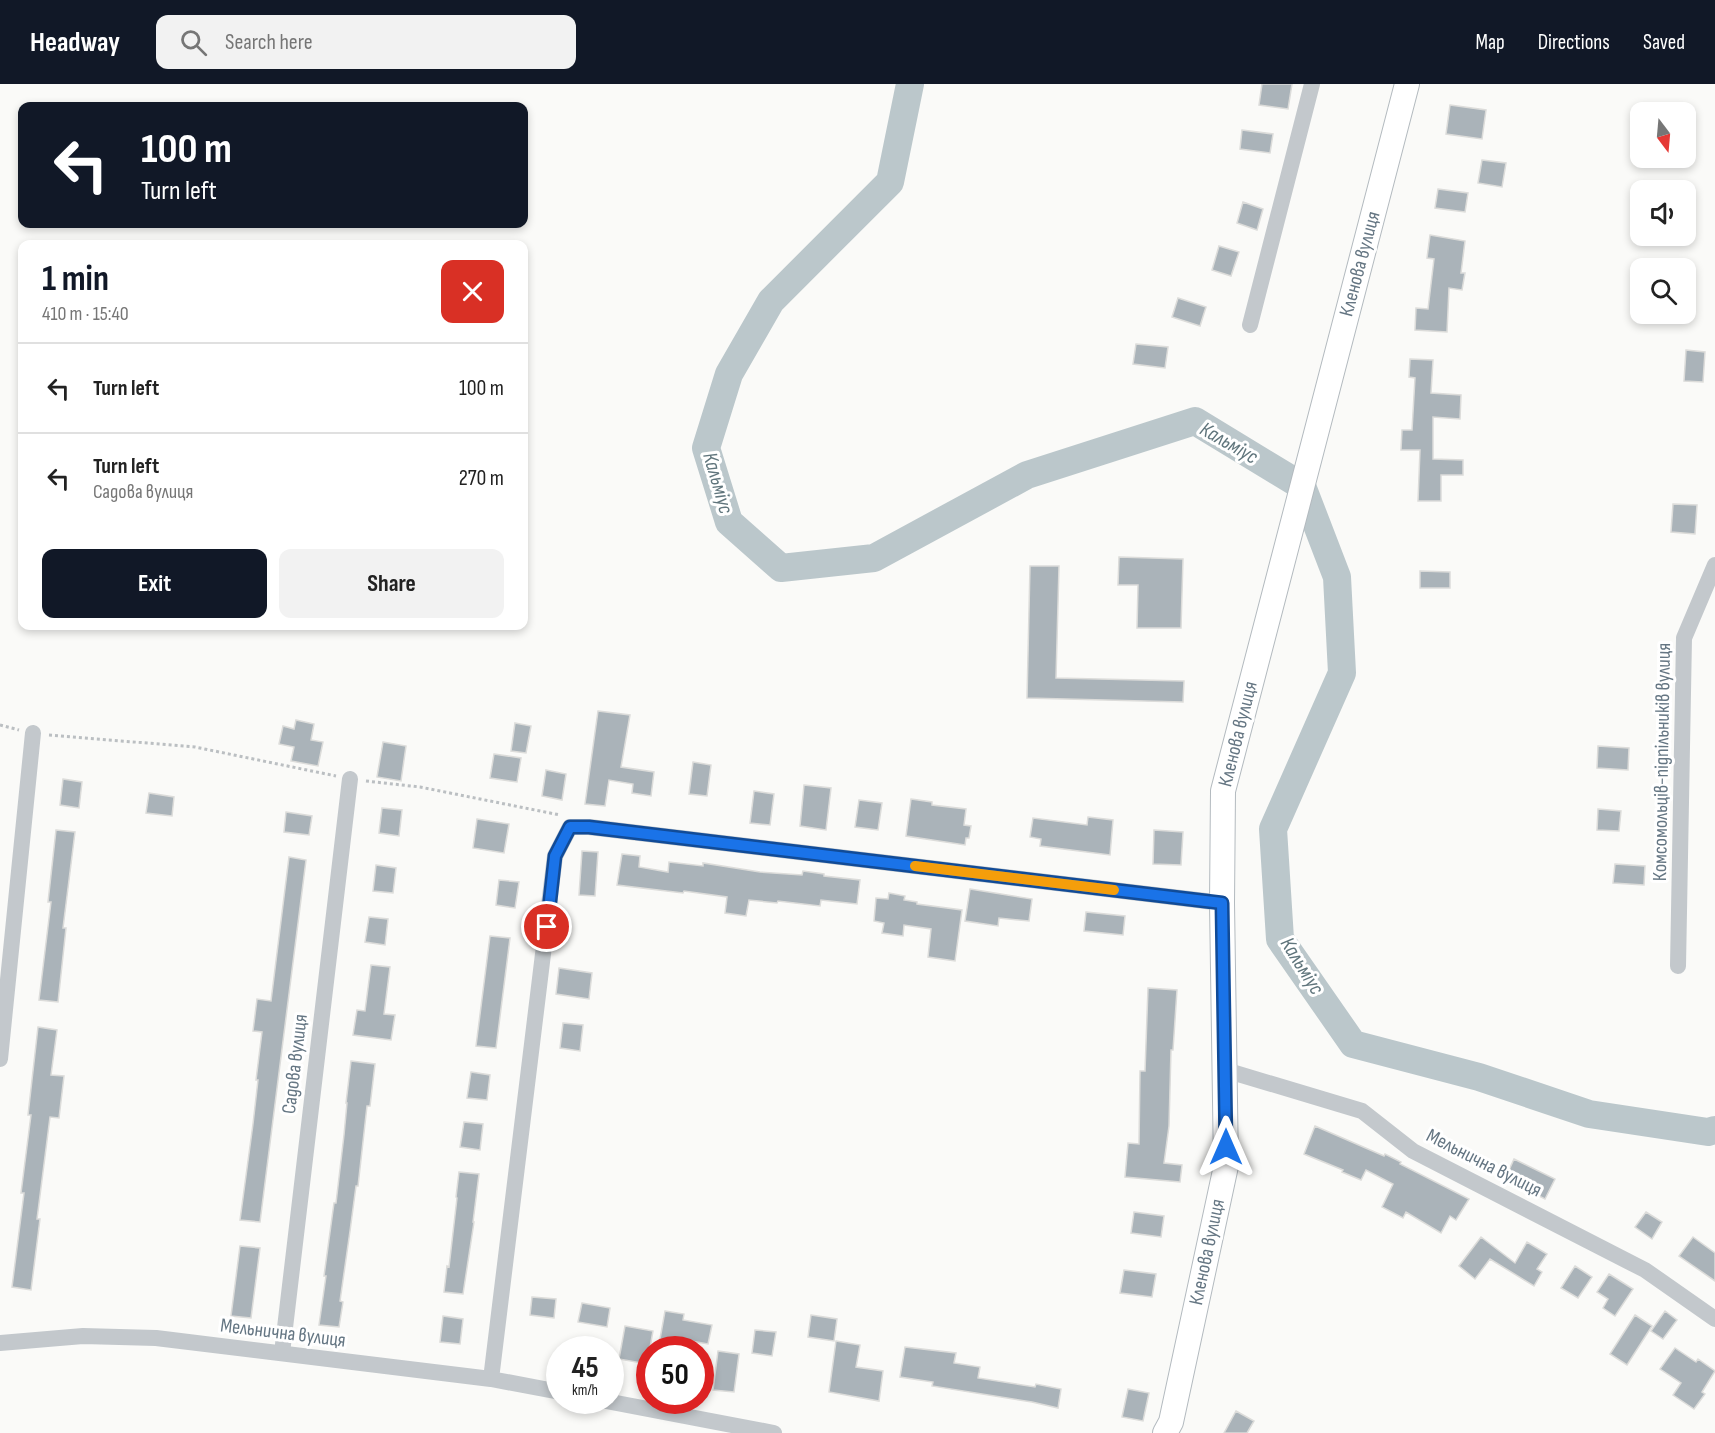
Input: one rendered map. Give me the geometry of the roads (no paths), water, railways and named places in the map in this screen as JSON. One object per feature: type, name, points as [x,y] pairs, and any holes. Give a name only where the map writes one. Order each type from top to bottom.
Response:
[{"type":"main road","name":"Кленова вулиця","points":[[1165,1433],[1171,1422],[1226,1166],[1222,903],[1223,791],[1407,84]]},
{"type":"street","points":[[1250,325],[1312,84]]},
{"type":"street","name":"Комсомольців-підпільників вулиця","points":[[1678,966],[1684,638],[1715,564]]},
{"type":"street","points":[[0,1059],[33,733]]},
{"type":"street","name":"Садова вулиця","points":[[282,1353],[351,779]]},
{"type":"street","points":[[491,1379],[555,856],[570,827],[589,827],[1222,903]]},
{"type":"street","name":"Мельнична вулиця","points":[[1225,1070],[1362,1111],[1413,1151],[1645,1270],[1715,1318]]},
{"type":"street","name":"Мельнична вулиця","points":[[0,1343],[83,1336],[156,1338],[491,1379],[546,1389]]},
{"type":"street","points":[[624,1404],[774,1433]]},
{"type":"waterway","name":"Кальміус","points":[[910,84],[890,182],[771,301],[729,374],[706,448],[729,522],[781,568],[874,558],[1027,475],[1195,421],[1302,486],[1337,577],[1342,673],[1273,829],[1280,939],[1353,1044],[1479,1077],[1589,1114],[1708,1132],[1715,1130]]}]
